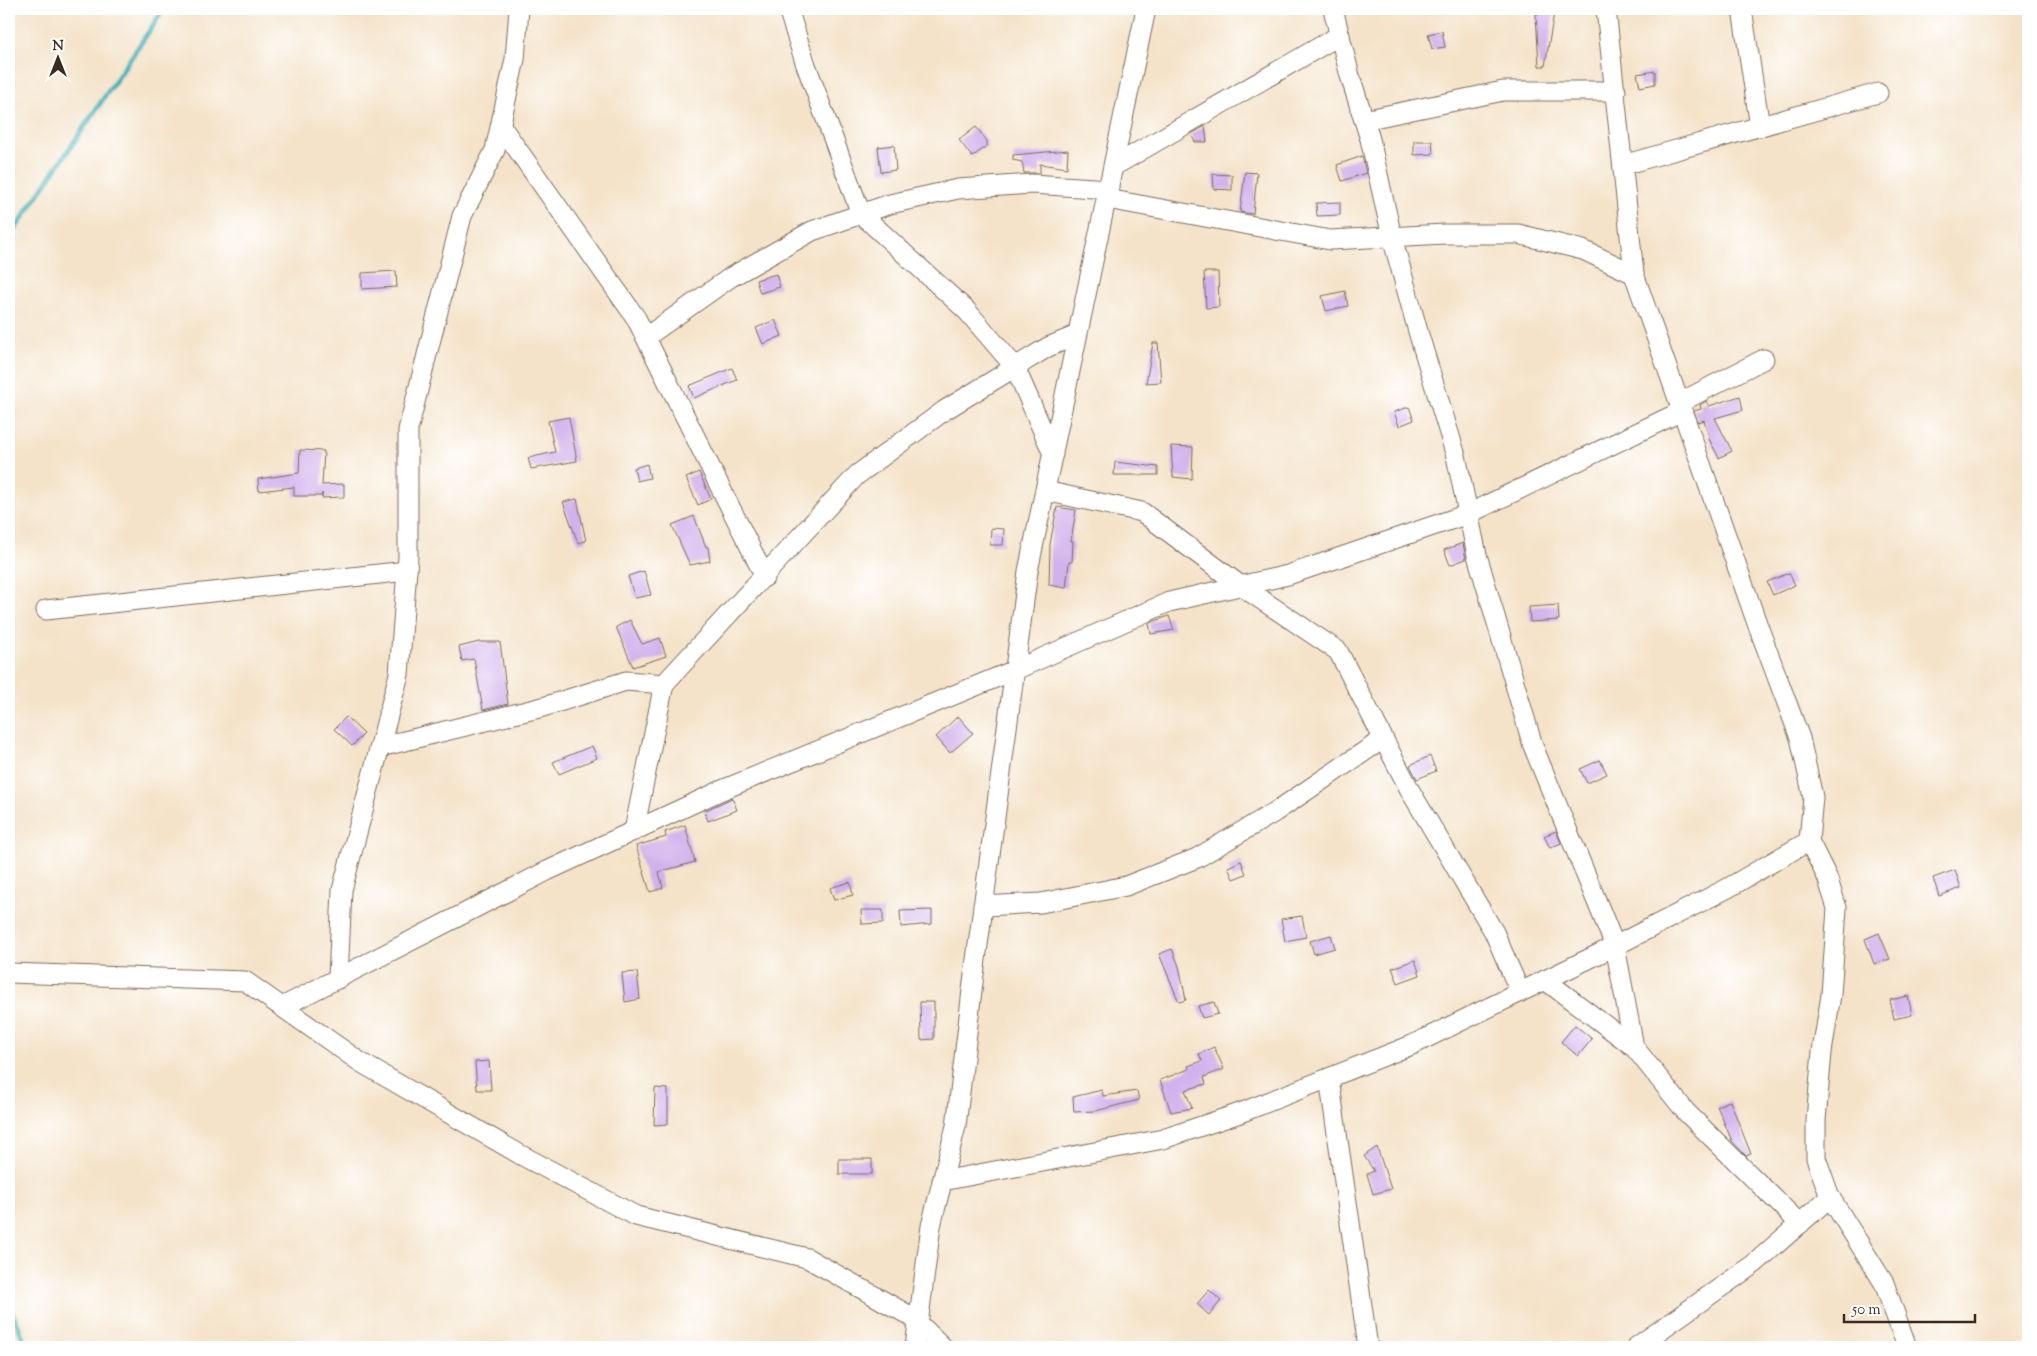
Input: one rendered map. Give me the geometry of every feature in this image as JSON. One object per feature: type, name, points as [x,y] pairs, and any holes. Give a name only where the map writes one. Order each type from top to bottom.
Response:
[{"type":"street","points":[[338,979],[342,890],[399,674],[407,571],[408,430],[462,216],[495,150],[515,59],[519,9]]},
{"type":"street","points":[[788,9],[806,65],[860,214],[967,311],[1015,367],[1053,454]]},
{"type":"street","points":[[914,1347],[931,1226],[956,1126],[983,906],[1028,571],[1146,9]]},
{"type":"street","points":[[1333,9],[1364,120],[1392,237],[1419,335],[1456,456],[1477,555],[1533,746],[1615,946],[1634,1047]]},
{"type":"street","points":[[1606,9],[1634,274],[1758,626],[1800,738],[1813,797],[1809,841],[1827,877],[1837,908],[1832,994],[1822,1052],[1816,1120],[1816,1158],[1830,1197],[1884,1283],[1907,1347]]},
{"type":"street","points":[[1742,9],[1760,127]]},
{"type":"street","points":[[1114,166],[1340,35]]},
{"type":"street","points":[[1364,120],[1503,92],[1616,91]]},
{"type":"street","points":[[1622,165],[1878,93]]},
{"type":"street","points":[[501,126],[636,318],[765,577]]},
{"type":"street","points":[[646,337],[731,276],[812,231],[890,204],[958,189],[1032,184],[1108,194],[1330,240],[1518,234],[1583,250],[1634,274]]},
{"type":"street","points":[[634,831],[664,684],[765,577],[857,475],[945,410],[1048,347],[1077,335]]},
{"type":"street","points":[[282,1007],[547,871],[731,786],[1015,670],[1169,602],[1288,575],[1468,514],[1681,407],[1764,359]]},
{"type":"street","points":[[1045,491],[1142,512],[1241,586],[1338,651],[1412,794],[1494,932],[1520,992]]},
{"type":"street","points":[[46,610],[407,571]]},
{"type":"street","points":[[380,747],[543,707],[626,681],[664,684]]},
{"type":"street","points":[[983,906],[1041,903],[1126,886],[1197,858],[1275,812],[1383,739]]},
{"type":"street","points":[[942,1181],[1163,1139],[1240,1113],[1412,1044],[1615,946],[1728,888],[1809,841]]},
{"type":"street","points":[[9,973],[245,981],[360,1062],[521,1156],[636,1216],[807,1258],[912,1317],[943,1347]]},
{"type":"street","points":[[1545,980],[1634,1047],[1686,1112],[1800,1224]]},
{"type":"street","points":[[1329,1078],[1368,1347]]},
{"type":"street","points":[[1636,1347],[1754,1264],[1830,1197]]},
{"type":"building","points":[[1554,13],[1545,66],[1539,66],[1536,14]]},
{"type":"building","points":[[1442,31],[1445,47],[1432,49],[1428,34]]},
{"type":"building","points":[[1655,71],[1655,84],[1640,87],[1637,74]]},
{"type":"building","points":[[1205,126],[1207,142],[1195,142],[1191,134]]},
{"type":"building","points":[[976,127],[987,141],[987,146],[972,157],[959,140]]},
{"type":"building","points":[[1414,141],[1432,141],[1433,154],[1414,155]]},
{"type":"building","points":[[894,145],[896,170],[881,172],[878,147]]},
{"type":"building","points":[[1068,150],[1067,168],[1040,164],[1040,173],[1024,173],[1022,162],[1013,160],[1013,155]]},
{"type":"building","points":[[1362,156],[1366,173],[1342,181],[1337,165]]},
{"type":"building","points":[[1245,172],[1257,173],[1253,214],[1240,212]]},
{"type":"building","points":[[1213,174],[1232,175],[1232,190],[1214,189]]},
{"type":"building","points":[[1340,202],[1340,215],[1317,216],[1316,203]]},
{"type":"building","points":[[396,271],[397,287],[362,289],[362,273]]},
{"type":"building","points":[[1204,272],[1218,272],[1219,307],[1206,308]]},
{"type":"building","points":[[776,274],[780,287],[760,293],[756,280]]},
{"type":"building","points":[[1345,291],[1348,306],[1326,311],[1322,296]]},
{"type":"building","points":[[775,320],[782,336],[763,344],[756,328]]},
{"type":"building","points":[[1153,343],[1158,343],[1161,382],[1146,383]]},
{"type":"building","points":[[732,368],[737,380],[694,398],[689,386]]},
{"type":"building","points":[[1740,396],[1743,410],[1715,418],[1732,451],[1719,458],[1708,437],[1704,420],[1698,422],[1694,411],[1701,409],[1700,405],[1706,401],[1709,406]]},
{"type":"building","points":[[1409,407],[1414,420],[1399,426],[1394,412]]},
{"type":"building","points":[[569,417],[577,461],[531,469],[528,458],[555,452],[548,421]]},
{"type":"building","points":[[1171,446],[1193,447],[1192,479],[1173,477]]},
{"type":"building","points":[[300,450],[324,451],[322,485],[344,484],[344,497],[294,496],[294,487],[259,491],[258,479],[299,473]]},
{"type":"building","points":[[1115,462],[1158,467],[1158,475],[1114,475]]},
{"type":"building","points":[[647,464],[650,478],[637,481],[634,468]]},
{"type":"building","points":[[699,472],[711,499],[698,505],[686,478]]},
{"type":"building","points":[[577,499],[586,541],[578,543],[563,502]]},
{"type":"building","points":[[1057,507],[1076,510],[1071,541],[1073,541],[1072,562],[1069,562],[1066,588],[1049,585],[1050,544]]},
{"type":"building","points":[[694,516],[706,547],[708,547],[710,561],[690,565],[672,525]]},
{"type":"building","points":[[991,528],[1004,529],[1003,545],[990,545]]},
{"type":"building","points":[[1463,543],[1466,559],[1450,565],[1444,550]]},
{"type":"building","points":[[644,571],[651,595],[635,598],[628,576]]},
{"type":"building","points":[[1789,573],[1795,585],[1773,595],[1767,582]]},
{"type":"building","points":[[1558,605],[1559,620],[1530,622],[1529,607]]},
{"type":"building","points":[[1169,616],[1174,630],[1151,634],[1149,623]]},
{"type":"building","points":[[630,620],[642,644],[660,638],[666,656],[633,667],[616,627]]},
{"type":"building","points":[[479,642],[500,642],[508,704],[483,710],[474,659],[462,661],[459,647]]},
{"type":"building","points":[[958,716],[973,733],[950,753],[936,737]]},
{"type":"building","points":[[346,717],[364,734],[352,746],[334,729]]},
{"type":"building","points":[[592,746],[597,758],[559,774],[553,762]]},
{"type":"building","points":[[1430,756],[1436,771],[1417,779],[1410,765]]},
{"type":"building","points":[[1600,760],[1607,774],[1587,783],[1580,769]]},
{"type":"building","points":[[732,798],[737,810],[708,821],[704,811]]},
{"type":"building","points":[[685,825],[695,862],[659,872],[663,888],[650,892],[636,846],[666,837],[665,832]]},
{"type":"building","points":[[1556,831],[1561,843],[1550,848],[1544,836]]},
{"type":"building","points":[[1241,861],[1246,874],[1233,879],[1228,867]]},
{"type":"building","points":[[1955,870],[1961,888],[1939,896],[1933,878]]},
{"type":"building","points":[[850,882],[853,895],[834,900],[830,888]]},
{"type":"building","points":[[861,910],[883,910],[883,923],[862,924]]},
{"type":"building","points":[[932,910],[932,924],[901,927],[900,911]]},
{"type":"building","points":[[1302,916],[1306,937],[1285,941],[1281,919]]},
{"type":"building","points":[[1879,933],[1890,959],[1874,964],[1865,939]]},
{"type":"building","points":[[1331,935],[1335,948],[1314,954],[1310,941]]},
{"type":"building","points":[[1172,949],[1179,966],[1186,1000],[1179,1002],[1159,954]]},
{"type":"building","points":[[1415,960],[1420,975],[1398,983],[1392,968]]},
{"type":"building","points":[[637,972],[640,999],[625,1002],[622,973]]},
{"type":"building","points":[[1908,996],[1912,1015],[1894,1019],[1890,1000]]},
{"type":"building","points":[[920,1002],[934,1002],[934,1039],[921,1040]]},
{"type":"building","points":[[1214,1002],[1218,1014],[1202,1018],[1198,1006]]},
{"type":"building","points":[[1575,1025],[1592,1039],[1578,1056],[1561,1042]]},
{"type":"building","points":[[1214,1047],[1224,1069],[1204,1077],[1206,1084],[1185,1090],[1192,1108],[1171,1112],[1160,1080],[1189,1069],[1188,1066],[1202,1061],[1199,1054]]},
{"type":"building","points":[[489,1061],[491,1090],[477,1090],[475,1062]]},
{"type":"building","points":[[655,1088],[668,1089],[668,1124],[654,1125]]},
{"type":"building","points":[[1102,1090],[1103,1096],[1137,1091],[1139,1100],[1095,1111],[1074,1112],[1073,1097]]},
{"type":"building","points":[[1730,1101],[1751,1154],[1746,1156],[1732,1141],[1717,1106]]},
{"type":"building","points":[[1377,1147],[1391,1189],[1373,1194],[1367,1174],[1374,1171],[1364,1156]]},
{"type":"building","points":[[839,1159],[872,1159],[872,1174],[839,1174]]},
{"type":"building","points":[[1209,1290],[1221,1301],[1209,1315],[1197,1304]]},
{"type":"waterway","points":[[9,238],[164,9]]},
{"type":"waterway","points":[[9,1304],[27,1347]]}]
